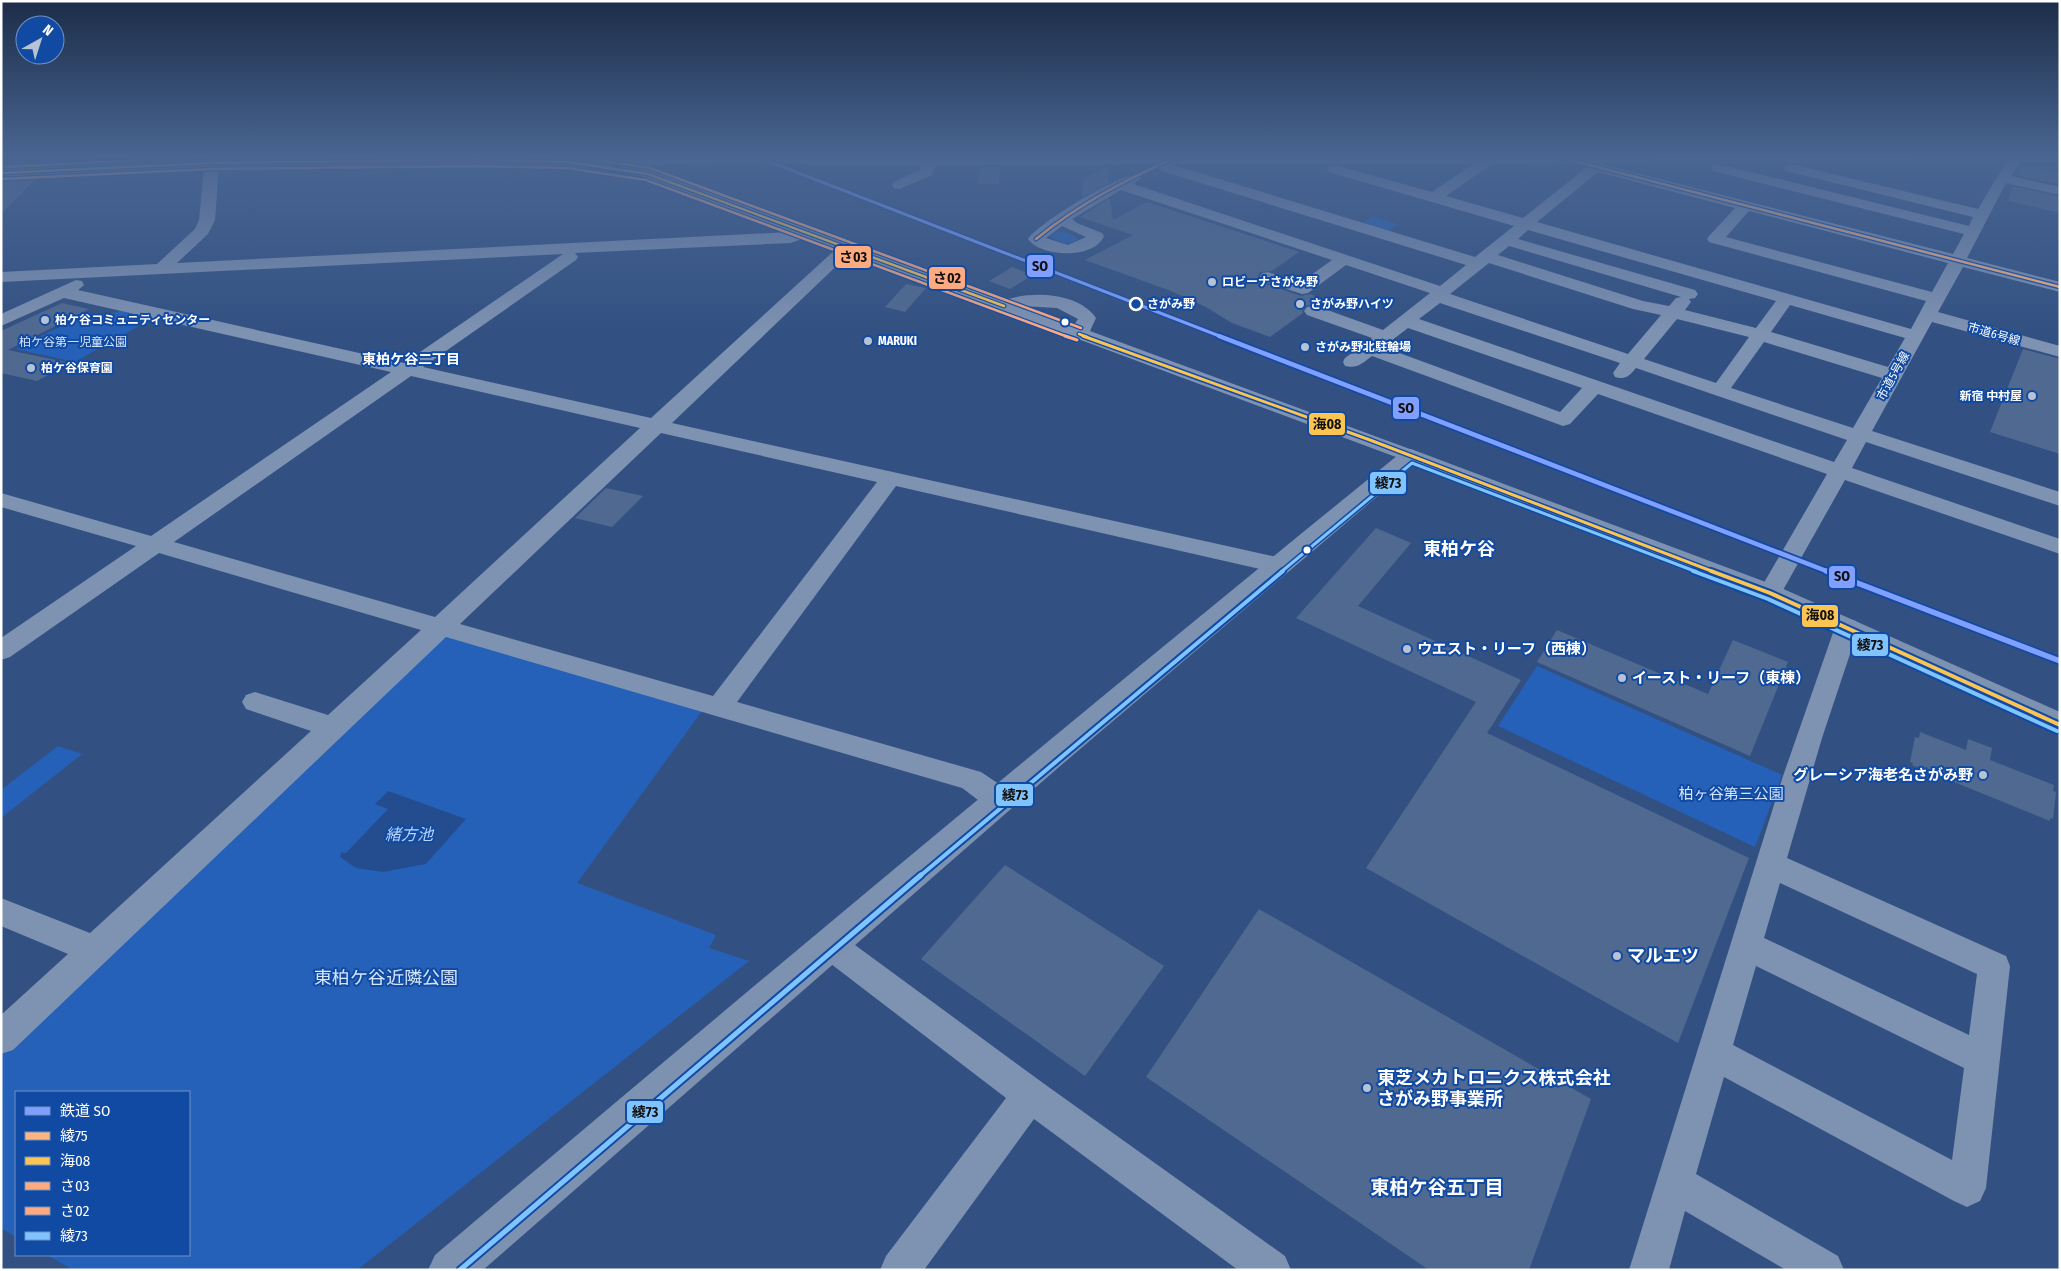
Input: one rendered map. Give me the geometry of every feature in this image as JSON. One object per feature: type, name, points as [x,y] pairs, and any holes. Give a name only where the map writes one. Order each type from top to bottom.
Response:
[{"type":"main road","points":[[450,1270],[828,944],[1001,800],[1277,565],[1412,456],[1770,593],[2060,725]]},
{"type":"street","points":[[161,270],[202,231],[208,214]]},
{"type":"street","points":[[755,214],[1412,456]]},
{"type":"street","points":[[1062,218],[1067,214]]},
{"type":"street","points":[[1206,214],[1632,361],[2060,499]]},
{"type":"street","points":[[1323,214],[1356,226],[1639,305],[1721,323],[1894,375]]},
{"type":"street","points":[[1493,214],[1916,336]]},
{"type":"street","points":[[1352,362],[1440,294],[1524,223],[1538,214]]},
{"type":"street","name":"市道6号線","points":[[1737,214],[1715,239],[1813,265],[2060,352]]},
{"type":"street","points":[[1766,214],[1831,240],[1958,261],[2060,287]]},
{"type":"street","points":[[1903,214],[1974,232]]},
{"type":"street","name":"市道5号線","points":[[1770,593],[1983,215]]},
{"type":"street","points":[[1320,253],[1356,226]]},
{"type":"street","points":[[1,277],[790,238],[805,233]]},
{"type":"street","points":[[1505,240],[1689,294]]},
{"type":"street","points":[[1813,265],[1831,240]]},
{"type":"street","points":[[1,1038],[846,248]]},
{"type":"street","points":[[1,651],[570,257]]},
{"type":"street","points":[[1268,277],[1302,289],[1343,260]]},
{"type":"street","points":[[1,321],[101,272]]},
{"type":"street","points":[[1369,348],[1563,420],[1632,361],[1704,276]]},
{"type":"street","points":[[62,292],[1277,565]]},
{"type":"street","points":[[1720,390],[1786,299]]},
{"type":"street","points":[[1313,311],[1384,336]]},
{"type":"street","points":[[1320,330],[1335,318]]},
{"type":"street","points":[[1406,320],[2060,547]]},
{"type":"street","points":[[719,707],[891,478]]},
{"type":"street","points":[[1,500],[971,780],[1001,800]]},
{"type":"street","points":[[1649,1270],[1770,864],[1833,665],[1847,627]]},
{"type":"street","points":[[255,702],[332,727]]},
{"type":"street","points":[[1713,1053],[1967,1188],[1994,966],[1770,864]]},
{"type":"street","points":[[1,912],[95,950]]},
{"type":"street","points":[[828,944],[1030,1095],[1270,1270]]},
{"type":"street","points":[[1746,945],[1983,1059]]},
{"type":"street","points":[[900,1270],[1030,1095]]},
{"type":"street","points":[[1674,1183],[1824,1270]]},
{"type":"green space","points":[[1372,216],[1398,224],[1386,233],[1360,225]]},
{"type":"green space","points":[[1062,231],[1078,239],[1074,242],[1064,243],[1050,237],[1054,233]]},
{"type":"green space","name":"柏ケ谷第一児童公園","points":[[121,310],[155,317],[75,362],[16,349],[74,321]]},
{"type":"green space","name":"東柏ケ谷近隣公園","points":[[443,635],[702,711],[577,883],[716,935],[709,948],[749,961],[357,1270],[73,1270],[49,1256],[190,1256],[190,1091],[15,1091],[15,1236],[1,1228],[1,1049]]},
{"type":"green space","name":"柏ヶ谷第三公園","points":[[1537,666],[1782,775],[1755,847],[1498,726]]},
{"type":"green space","points":[[58,746],[82,754],[1,818],[1,790]]},
{"type":"water","name":"緒方池","points":[[388,791],[466,819],[426,864],[383,872],[356,868],[340,857],[341,852],[346,853],[388,809],[375,804]]},
{"type":"building","points":[[1084,214],[1112,214],[1113,220],[1124,214],[1184,214],[1299,252],[1272,271],[1260,272],[1258,276],[1260,282],[1301,296],[1310,294],[1323,299],[1315,304],[1306,306],[1302,311],[1303,313],[1270,337],[1232,323],[1206,307],[1171,291],[1085,260],[1133,235],[1080,217]]},
{"type":"building","points":[[1012,267],[1033,275],[1010,289],[989,281]]},
{"type":"building","points":[[906,284],[926,288],[905,312],[885,307]]},
{"type":"building","points":[[62,303],[89,309],[8,350],[70,363],[37,381],[1,373],[1,331]]},
{"type":"building","name":"新宿 中村屋","points":[[2023,349],[2060,359],[2060,454],[1990,432]]},
{"type":"building","points":[[606,488],[643,496],[612,527],[575,518]]},
{"type":"building","name":"マルエツ","points":[[1376,528],[1411,543],[1358,606],[1521,680],[1487,733],[1749,858],[1678,1043],[1366,868],[1476,702],[1296,618]]},
{"type":"building","name":"イースト・リーフ（東棟）","points":[[1557,630],[1708,694],[1733,640],[1788,662],[1750,756],[1537,662]]},
{"type":"building","name":"グレーシア海老名さがみ野","points":[[1920,732],[1966,750],[1968,739],[1992,748],[1990,760],[2054,785],[2053,791],[2056,792],[2053,819],[2050,818],[2050,821],[1912,765],[1913,763],[1910,762],[1915,737],[1919,738]]},
{"type":"building","points":[[1005,865],[1164,966],[1085,1076],[921,959]]},
{"type":"building","name":"東芝メカトロニクス株式会社 さがみ野事業所","points":[[1259,909],[1591,1099],[1529,1270],[1429,1270],[1146,1077]]},
{"type":"rail line","name":"SO","points":[[905,214],[2060,661]]},
{"type":"transit line","name":"さ03","points":[[738,214],[1077,340]]},
{"type":"transit line","name":"海08","points":[[757,214],[1004,306]]},
{"type":"transit line","name":"さ02","points":[[775,214],[1081,328]]},
{"type":"transit line","name":"綾75","points":[[1036,239],[1067,214]]},
{"type":"transit line","name":"綾75","points":[[1780,214],[2060,287]]},
{"type":"transit line","name":"海08","points":[[1079,334],[1370,440],[1770,593],[2060,725]]},
{"type":"transit line","name":"綾73","points":[[460,1270],[1052,763],[1412,463],[1768,599],[2057,731]]},
{"type":"place","name":"ロビーナさがみ野","points":[[1212,282]]},
{"type":"place","name":"さがみ野","points":[[1136,304]]},
{"type":"place","name":"さがみ野ハイツ","points":[[1300,304]]},
{"type":"place","name":"柏ケ谷コミュニティセンター","points":[[45,320]]},
{"type":"place","name":"MARUKI","points":[[868,341]]},
{"type":"place","name":"さがみ野北駐輪場","points":[[1305,347]]},
{"type":"place","name":"柏ケ谷保育園","points":[[31,368]]},
{"type":"place","name":"新宿 中村屋","points":[[2032,396]]},
{"type":"place","name":"ウエスト・リーフ（西棟）","points":[[1407,649]]},
{"type":"place","name":"イースト・リーフ（東棟）","points":[[1622,678]]},
{"type":"place","name":"グレーシア海老名さがみ野","points":[[1983,775]]},
{"type":"place","name":"マルエツ","points":[[1617,956]]},
{"type":"place","name":"東芝メカトロニクス株式会社 さがみ野事業所","points":[[1367,1088]]},
{"type":"district","name":"東柏ケ谷二丁目","points":[[411,359]]},
{"type":"district","name":"東柏ケ谷","points":[[1459,549]]},
{"type":"district","name":"東柏ケ谷五丁目","points":[[1437,1187]]}]
